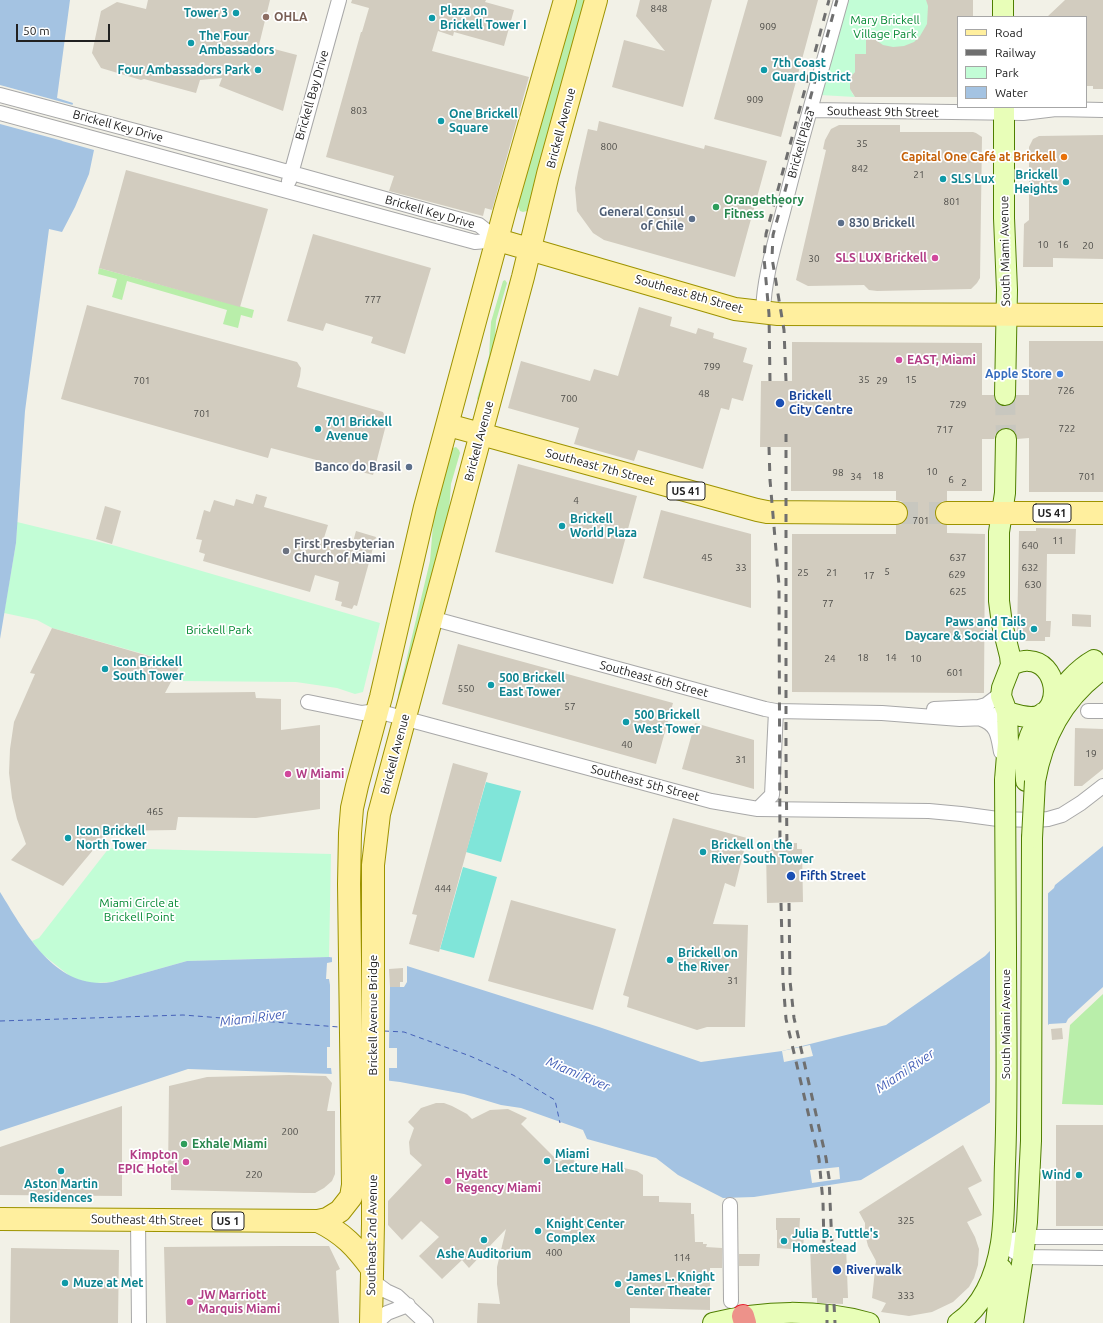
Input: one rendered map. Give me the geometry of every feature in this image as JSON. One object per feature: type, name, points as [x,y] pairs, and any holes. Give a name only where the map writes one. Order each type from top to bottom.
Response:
[{"type":"main road","points":[[377,711],[425,507],[565,0]]},
{"type":"main road","name":"Brickell Avenue","points":[[373,884],[379,814],[523,277],[548,174],[596,0]]},
{"type":"main road","points":[[1003,0],[1003,16]]},
{"type":"main road","name":"South Miami Avenue","points":[[1004,110],[1006,314],[1005,395]]},
{"type":"main road","name":"Southeast 8th Street","points":[[498,240],[736,309],[778,314],[1103,315]]},
{"type":"main road","name":"Southeast 7th Street","points":[[448,425],[767,512],[896,513]]},
{"type":"main road","points":[[1006,439],[1005,493],[999,532],[1000,614],[1011,665],[1004,679],[1002,688],[1005,705],[1022,716],[1036,716],[1047,707],[1054,688],[1053,681],[1041,665],[1030,661],[1023,661],[1011,665]]},
{"type":"main road","name":"US 41","points":[[947,513],[1103,514]]},
{"type":"main road","points":[[1030,781],[1026,755],[1028,740],[1034,726],[1066,683],[1086,664],[1103,655]]},
{"type":"main road","points":[[1013,1323],[1024,1257],[1030,1185],[1032,838],[1026,796],[1030,781],[1054,724],[1072,697],[1089,680],[1103,669]]},
{"type":"main road","name":"South Miami Avenue","points":[[958,1323],[972,1311],[984,1295],[992,1276],[1001,1243],[1006,1141],[1006,780],[1008,743],[1005,705]]},
{"type":"main road","name":"Brickell Avenue Bridge","points":[[363,1147],[351,1058],[349,884],[350,833],[352,808],[377,711]]},
{"type":"main road","name":"Brickell Avenue Bridge","points":[[363,1147],[373,884]]},
{"type":"main road","name":"Southeast 2nd Avenue","points":[[318,1221],[331,1217],[340,1211],[351,1197],[354,1179],[363,1147]]},
{"type":"main road","name":"Southeast 2nd Avenue","points":[[363,1147],[372,1274],[371,1323]]},
{"type":"main road","name":"Southeast 4th Street","points":[[0,1219],[318,1221]]},
{"type":"main road","name":"US 1","points":[[318,1221],[349,1241],[362,1254],[372,1274]]},
{"type":"main road","points":[[996,1323],[1002,1272],[1001,1243]]},
{"type":"main road","points":[[713,1323],[740,1313],[831,1315],[869,1323]]},
{"type":"street","name":"Brickell Bay Drive","points":[[286,191],[339,0]]},
{"type":"street","name":"Brickell Plaza","points":[[763,312],[765,286],[793,172],[841,0]]},
{"type":"street","name":"Brickell Key Drive","points":[[0,95],[479,225],[498,240]]},
{"type":"street","name":"Southeast 9th Street","points":[[810,110],[836,112],[1004,110],[1022,113],[1056,110],[1103,110]]},
{"type":"street","name":"Brickell Key Drive","points":[[0,113],[475,242],[498,240]]},
{"type":"street","name":"Southeast 6th Street","points":[[431,618],[776,711],[882,713],[960,719],[981,719],[996,715],[1005,705]]},
{"type":"street","name":"Southeast 5th Street","points":[[308,702],[362,713],[377,711],[711,801],[758,809],[792,811],[922,811],[990,818],[1036,820],[1054,818],[1070,811],[1103,786]]},
{"type":"street","name":"Southeast 6th Street","points":[[882,713],[910,710],[979,707],[986,705],[1005,705]]},
{"type":"street","points":[[758,809],[772,795],[776,711]]},
{"type":"street","points":[[1088,711],[1103,711]]},
{"type":"street","points":[[981,719],[988,721],[998,735],[1006,780]]},
{"type":"street","points":[[730,1205],[740,1313]]},
{"type":"street","points":[[138,1219],[139,1323]]},
{"type":"street","points":[[1001,1243],[1025,1237],[1103,1237]]},
{"type":"street","points":[[1001,1243],[1024,1257],[1103,1258]]},
{"type":"street","points":[[372,1274],[386,1290],[397,1296],[408,1305],[426,1323]]},
{"type":"street","points":[[376,1323],[387,1313],[408,1305]]},
{"type":"green space","points":[[574,0],[588,0],[529,207],[527,211],[523,212],[520,211],[518,206]]},
{"type":"green space","name":"Mary Brickell Village Park","points":[[847,0],[926,0],[957,54],[957,56],[855,54],[855,72],[850,79],[850,86],[855,97],[820,95]]},
{"type":"green space","points":[[99,268],[254,310],[252,318],[241,315],[238,328],[223,324],[227,310],[127,281],[122,300],[112,297],[117,279],[98,274]]},
{"type":"green space","points":[[505,280],[507,283],[496,321],[494,355],[479,401],[477,399],[489,356],[491,322],[503,281]]},
{"type":"green space","points":[[456,447],[460,453],[451,484],[449,511],[399,697],[398,695],[430,561],[434,513],[451,451]]},
{"type":"green space","name":"Brickell Park","points":[[17,522],[116,546],[380,623],[363,692],[355,694],[337,688],[296,682],[182,681],[179,664],[52,628],[37,620],[4,613],[16,543]]},
{"type":"green space","name":"Miami Circle at Brickell Point","points":[[109,848],[331,854],[329,957],[187,961],[112,982],[88,983],[71,977],[42,954],[32,941],[39,938]]},
{"type":"green space","points":[[1103,994],[1103,1105],[1062,1104],[1070,1025]]},
{"type":"shaded area","points":[[486,782],[521,791],[501,862],[466,852]]},
{"type":"shaded area","points":[[463,867],[497,877],[474,958],[440,949]]},
{"type":"water","points":[[0,0],[70,0],[57,98],[73,103],[62,141],[94,150],[89,174],[75,207],[62,232],[49,229],[25,411],[16,543],[0,639]]},
{"type":"water","name":"Miami River","points":[[1103,846],[1103,987],[1068,1019],[1066,1023],[1049,1024],[1018,1063],[994,1100],[861,1180],[754,1197],[723,1198],[678,1175],[656,1158],[587,1139],[583,1130],[521,1108],[501,1105],[464,1094],[400,1082],[333,1074],[188,1069],[0,1131],[0,892],[31,940],[44,955],[58,968],[74,977],[92,982],[112,982],[187,961],[329,957],[389,966],[407,966],[599,1027],[701,1062],[782,1051],[886,1025],[985,956],[1036,904],[1054,888],[1055,885]]},
{"type":"pier","points":[[0,85],[73,105],[63,141],[0,124]]},
{"type":"pier","points":[[1048,891],[1048,1028],[1020,1064],[995,1102],[990,1105],[990,948],[1034,903]]},
{"type":"pier","points":[[332,956],[389,964],[389,966],[407,966],[407,982],[404,987],[390,987],[389,1048],[397,1048],[397,1068],[389,1068],[389,1082],[332,1076],[331,1068],[327,1068],[327,1047],[330,1047],[330,985],[329,979],[326,979],[327,963],[332,962]]},
{"type":"pier","points":[[810,1045],[813,1056],[784,1062],[782,1051]]},
{"type":"pier","points":[[839,1167],[840,1179],[812,1183],[810,1170]]},
{"type":"building","points":[[148,0],[270,0],[259,45],[297,55],[283,111],[219,86],[222,78],[200,80],[196,93],[144,79],[141,80],[101,68],[92,53],[101,11],[117,2],[146,9]]},
{"type":"building","points":[[352,0],[486,0],[485,2],[514,10],[504,46],[454,32],[453,36],[438,31],[432,51],[529,77],[492,210],[485,208],[483,216],[389,191],[394,176],[326,157],[369,8],[351,3]]},
{"type":"building","points":[[640,0],[712,0],[683,107],[612,87],[624,40],[665,51],[636,16]]},
{"type":"building","name":"7th Coast Guard District","points":[[748,0],[818,0],[781,137],[714,119]]},
{"type":"building","points":[[926,0],[973,0],[973,16],[957,16],[957,97],[855,97],[850,89],[850,83],[852,75],[855,72],[855,54],[866,54],[866,38],[873,38],[883,45],[893,47],[904,46],[914,42],[920,36],[927,24],[928,6]]},
{"type":"building","points":[[1065,0],[1103,0],[1103,89],[1093,89],[1093,86],[1087,86],[1087,16],[1048,16]]},
{"type":"building","points":[[599,121],[704,149],[705,145],[767,161],[735,277],[604,240],[593,233],[577,211],[575,188],[588,129],[597,131]]},
{"type":"building","points":[[839,125],[900,125],[900,132],[973,132],[982,137],[980,278],[971,289],[877,291],[869,290],[864,285],[808,286],[796,280],[826,150],[823,149],[825,140],[831,129]]},
{"type":"building","points":[[1103,135],[1103,259],[1053,258],[1053,267],[1023,267],[1024,224],[1029,220],[1029,147],[1033,139],[1039,136]]},
{"type":"building","points":[[126,170],[268,209],[240,307],[99,268]]},
{"type":"building","points":[[313,234],[431,268],[405,354],[371,343],[373,337],[326,323],[323,331],[287,321]]},
{"type":"building","points":[[87,305],[297,362],[301,368],[297,387],[383,412],[387,421],[373,475],[271,448],[268,458],[61,399]]},
{"type":"building","points":[[639,307],[672,317],[670,326],[696,334],[698,328],[714,333],[713,338],[747,348],[743,362],[753,365],[743,401],[732,398],[729,410],[721,408],[703,469],[638,450],[634,461],[574,444],[579,428],[508,408],[521,361],[590,381],[594,369],[618,376]]},
{"type":"building","name":"Brickell City Centre","points":[[1029,341],[1103,341],[1103,492],[1029,492],[1029,438],[1017,439],[1016,434],[1012,429],[1006,428],[1001,429],[996,433],[994,439],[982,439],[982,491],[947,491],[947,501],[941,502],[936,506],[936,519],[940,524],[947,525],[947,533],[985,534],[984,693],[792,692],[792,534],[896,534],[896,525],[902,524],[907,520],[908,513],[907,507],[903,502],[896,500],[896,491],[791,491],[791,447],[760,447],[761,381],[792,381],[792,342],[982,343],[982,395],[994,395],[995,400],[999,405],[1005,406],[1010,405],[1015,401],[1016,395],[1029,395]]},
{"type":"building","name":"Brickell World Plaza","points":[[518,464],[637,496],[613,584],[495,552]]},
{"type":"building","name":"First Presbyterian Church of Miami","points":[[256,494],[267,497],[264,507],[328,525],[323,541],[351,549],[356,531],[376,537],[357,606],[354,605],[352,609],[341,606],[342,602],[335,600],[339,582],[315,575],[310,592],[203,561],[205,554],[199,552],[202,540],[196,539],[204,510],[210,512],[214,500],[234,506],[236,499],[253,504]]},
{"type":"building","points":[[105,506],[121,511],[112,544],[96,539]]},
{"type":"building","points":[[661,510],[751,534],[751,608],[643,578]]},
{"type":"building","points":[[1036,528],[1076,529],[1075,554],[1047,554],[1046,621],[1051,621],[1050,637],[1045,637],[1045,641],[1018,641],[1019,531],[1036,531]]},
{"type":"building","points":[[1072,614],[1091,615],[1091,627],[1072,626]]},
{"type":"building","points":[[52,628],[180,665],[165,693],[255,692],[256,698],[281,699],[281,730],[320,725],[320,809],[256,818],[178,817],[176,830],[109,831],[63,886],[11,860],[26,844],[17,819],[12,798],[9,773],[10,749],[14,722],[35,674],[30,673]]},
{"type":"building","points":[[458,644],[673,703],[656,764],[442,704]]},
{"type":"building","points":[[695,723],[754,740],[754,789],[682,769]]},
{"type":"building","points":[[1075,728],[1103,729],[1103,769],[1082,786],[1074,786]]},
{"type":"building","points":[[453,763],[488,773],[439,952],[409,944],[417,915],[412,914]]},
{"type":"building","points":[[673,818],[747,838],[735,887],[725,883],[713,924],[748,925],[745,1027],[707,1027],[697,1030],[627,1007],[629,997],[623,995]]},
{"type":"building","points":[[797,843],[797,849],[802,849],[803,902],[767,903],[766,850],[771,850],[771,844]]},
{"type":"building","points":[[511,900],[616,929],[593,1010],[488,981]]},
{"type":"building","points":[[403,968],[403,982],[400,982],[400,987],[390,987],[389,969]]},
{"type":"building","points":[[1062,1028],[1063,1039],[1052,1040],[1051,1029]]},
{"type":"building","points":[[289,1075],[326,1076],[332,1083],[327,1111],[335,1111],[335,1174],[332,1181],[315,1193],[171,1190],[171,1174],[168,1174],[169,1086],[207,1077]]},
{"type":"building","points":[[436,1103],[444,1103],[452,1106],[467,1114],[472,1119],[490,1110],[508,1109],[527,1118],[521,1124],[559,1162],[566,1158],[573,1159],[576,1163],[576,1173],[602,1167],[624,1168],[637,1171],[643,1175],[643,1196],[659,1196],[659,1202],[691,1203],[691,1214],[694,1214],[695,1242],[703,1242],[703,1244],[707,1244],[706,1247],[722,1248],[722,1268],[710,1268],[710,1310],[630,1308],[630,1323],[477,1323],[478,1303],[500,1304],[497,1284],[497,1267],[506,1229],[469,1268],[462,1260],[442,1279],[419,1256],[439,1237],[421,1221],[402,1240],[388,1225],[388,1201],[422,1165],[410,1154],[409,1142],[414,1128],[408,1122],[421,1108]]},
{"type":"building","name":"Aston Martin Residences","points":[[122,1106],[122,1196],[0,1195],[0,1147]]},
{"type":"building","name":"Wind","points":[[1056,1125],[1103,1125],[1103,1226],[1056,1226]]},
{"type":"building","points":[[963,1145],[982,1181],[968,1188],[982,1215],[967,1222],[975,1237],[979,1249],[978,1265],[974,1278],[969,1287],[953,1302],[932,1312],[909,1316],[881,1312],[886,1303],[872,1298],[876,1261],[868,1246],[865,1234],[865,1223],[859,1212]]},
{"type":"building","points":[[776,1218],[800,1218],[799,1235],[804,1235],[803,1250],[777,1248]]},
{"type":"building","points":[[846,1245],[848,1298],[843,1298],[843,1304],[817,1303],[817,1298],[812,1298],[810,1246]]},
{"type":"building","points":[[329,1246],[340,1269],[336,1271],[339,1323],[166,1323],[164,1247]]},
{"type":"building","name":"Muze at Met","points":[[11,1248],[119,1250],[118,1323],[10,1323]]},
{"type":"building","points":[[739,1254],[760,1254],[759,1266],[739,1266]]},
{"type":"ferry route","points":[[0,1021],[183,1015],[339,1027]]},
{"type":"ferry route","points":[[384,1031],[404,1032],[470,1056],[513,1075],[555,1100],[560,1123]]},
{"type":"tunnel","points":[[1005,395],[1006,439]]},
{"type":"tunnel","points":[[896,513],[947,513]]},
{"type":"railway","points":[[770,381],[769,314],[764,258],[766,234],[829,0]]},
{"type":"railway","points":[[786,381],[784,330],[772,258],[773,235],[837,0]]},
{"type":"railway","points":[[786,434],[787,849]]},
{"type":"railway","points":[[769,447],[770,480],[779,585],[780,849]]},
{"type":"railway","points":[[781,903],[783,981],[786,1019],[819,1159],[823,1202],[824,1246]]},
{"type":"railway","points":[[789,903],[790,981],[794,1018],[826,1158],[829,1178],[832,1245]]},
{"type":"railway","points":[[827,1304],[827,1323]]},
{"type":"railway","points":[[834,1304],[835,1323]]},
{"type":"place","name":"Tower 3","points":[[236,13]]},
{"type":"place","name":"OHLA","points":[[266,17]]},
{"type":"place","name":"Plaza on Brickell Tower I","points":[[432,18]]},
{"type":"place","name":"The Four Ambassadors","points":[[191,43]]},
{"type":"place","name":"Four Ambassadors Park","points":[[258,70]]},
{"type":"place","name":"7th Coast Guard District","points":[[764,70]]},
{"type":"place","name":"One Brickell Square","points":[[441,121]]},
{"type":"place","name":"Capital One Café at Brickell","points":[[1064,157]]},
{"type":"place","name":"SLS Lux","points":[[943,179]]},
{"type":"place","name":"Brickell Heights","points":[[1066,182]]},
{"type":"place","name":"Orangetheory Fitness","points":[[716,207]]},
{"type":"place","name":"General Consul of Chile","points":[[692,219]]},
{"type":"place","name":"830 Brickell","points":[[841,223]]},
{"type":"place","name":"SLS LUX Brickell","points":[[935,258]]},
{"type":"place","name":"EAST, Miami","points":[[899,360]]},
{"type":"place","name":"Apple Store","points":[[1060,374]]},
{"type":"place","name":"Brickell City Centre","points":[[780,403]]},
{"type":"place","name":"701 Brickell Avenue","points":[[318,429]]},
{"type":"place","name":"Banco do Brasil","points":[[409,467]]},
{"type":"place","name":"Brickell World Plaza","points":[[562,526]]},
{"type":"place","name":"First Presbyterian Church of Miami","points":[[286,551]]},
{"type":"place","name":"Paws and Tails Daycare & Social Club","points":[[1034,629]]},
{"type":"place","name":"Icon Brickell South Tower","points":[[105,669]]},
{"type":"place","name":"500 Brickell East Tower","points":[[491,685]]},
{"type":"place","name":"500 Brickell West Tower","points":[[626,722]]},
{"type":"place","name":"W Miami","points":[[288,774]]},
{"type":"place","name":"Icon Brickell North Tower","points":[[68,838]]},
{"type":"place","name":"Brickell on the River South Tower","points":[[703,852]]},
{"type":"place","name":"Fifth Street","points":[[791,876]]},
{"type":"place","name":"Brickell on the River","points":[[670,960]]},
{"type":"place","name":"Exhale Miami","points":[[184,1144]]},
{"type":"place","name":"Miami Lecture Hall","points":[[547,1161]]},
{"type":"place","name":"Kimpton EPIC Hotel","points":[[186,1162]]},
{"type":"place","name":"Aston Martin Residences","points":[[61,1171]]},
{"type":"place","name":"Wind","points":[[1079,1175]]},
{"type":"place","name":"Hyatt Regency Miami","points":[[448,1181]]},
{"type":"place","name":"Knight Center Complex","points":[[538,1231]]},
{"type":"place","name":"Ashe Auditorium","points":[[484,1240]]},
{"type":"place","name":"Julia B. Tuttle's Homestead","points":[[784,1241]]},
{"type":"place","name":"Riverwalk","points":[[837,1270]]},
{"type":"place","name":"Muze at Met","points":[[65,1283]]},
{"type":"place","name":"James L. Knight Center Theater","points":[[618,1284]]},
{"type":"place","name":"JW Marriott Marquis Miami","points":[[190,1302]]}]
